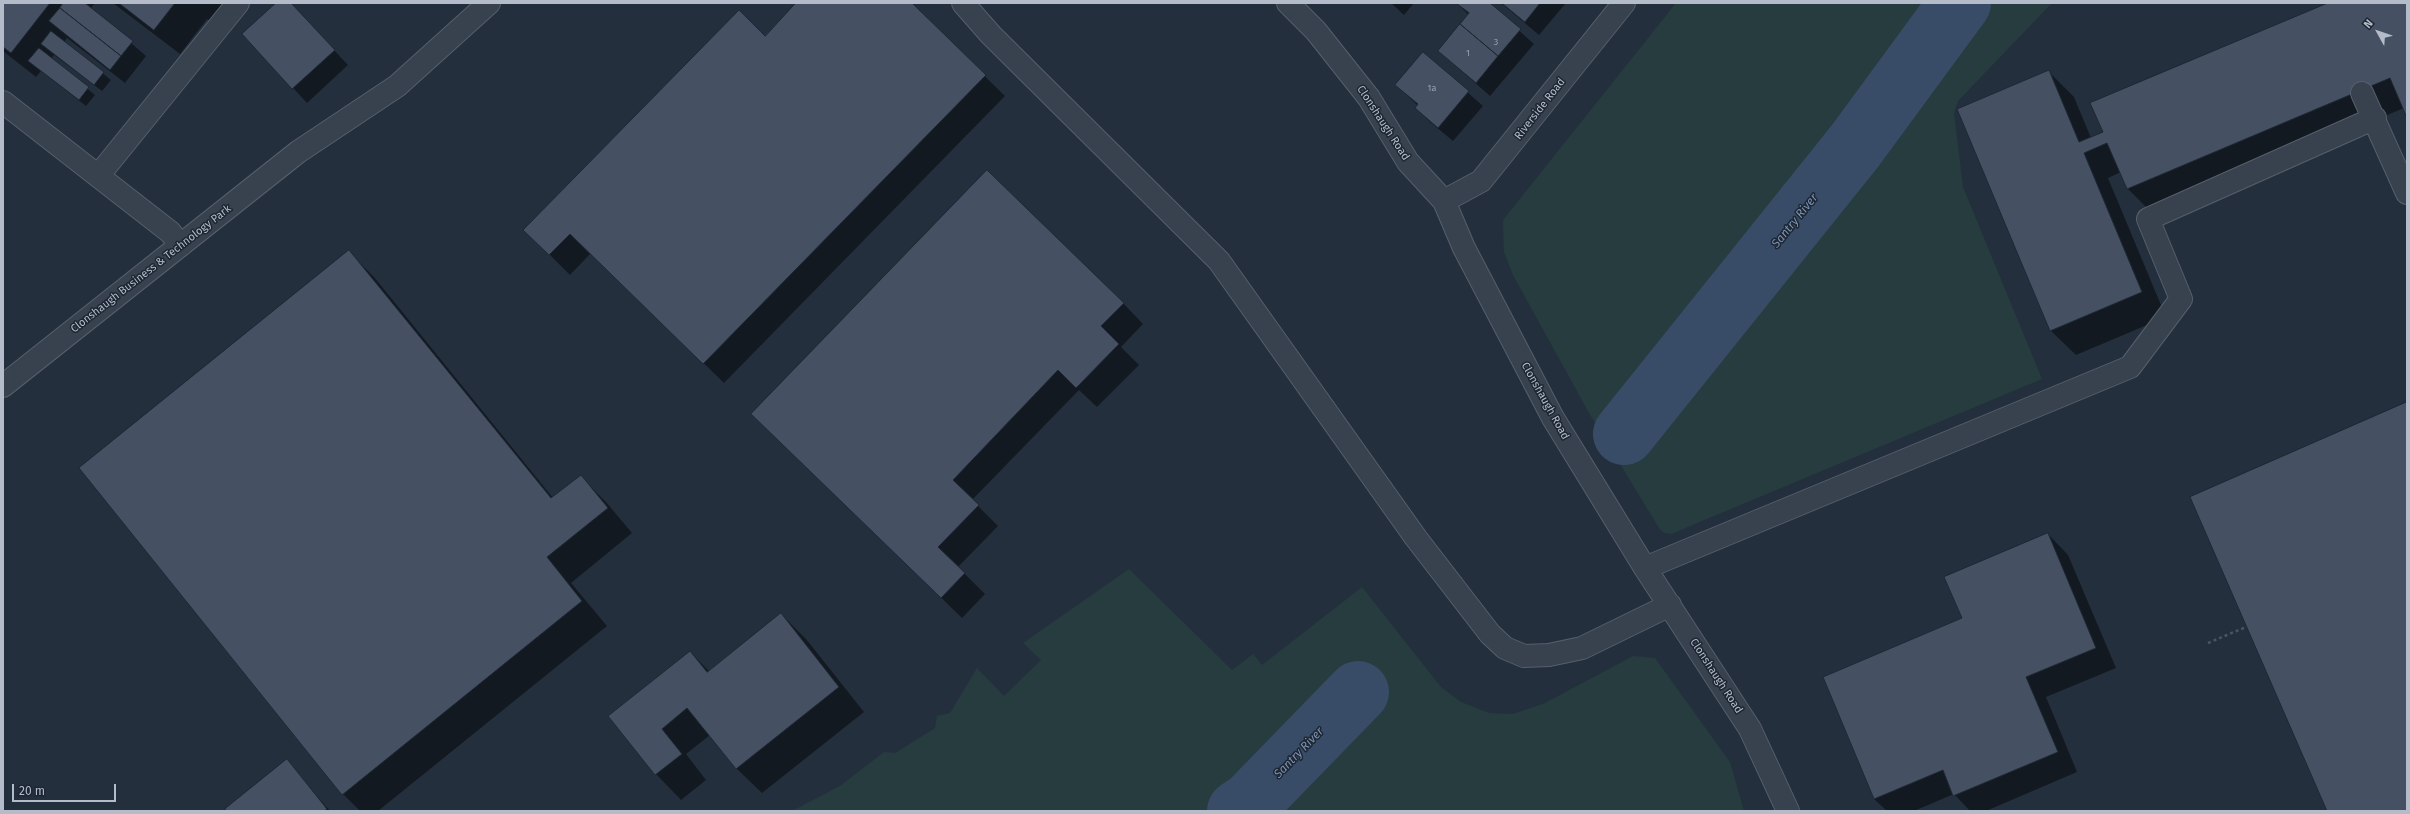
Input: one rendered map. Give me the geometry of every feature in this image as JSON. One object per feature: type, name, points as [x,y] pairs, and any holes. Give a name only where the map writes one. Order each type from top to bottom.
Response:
[{"type":"street","points":[[98,176],[238,3]]},
{"type":"street","name":"Clonshaugh Business & Technology Park","points":[[3,386],[298,152],[397,86],[489,3]]},
{"type":"street","points":[[963,3],[991,35],[1219,261],[1416,538],[1490,634],[1500,643],[1524,656],[1549,655],[1582,648],[1670,605]]},
{"type":"street","name":"Clonshaugh Road","points":[[1288,3],[1325,43],[1369,98],[1408,162],[1444,201],[1464,248],[1553,418],[1645,568],[1750,729],[1788,811]]},
{"type":"street","name":"Riverside Road","points":[[1444,201],[1481,181],[1624,3]]},
{"type":"street","points":[[2362,93],[2375,118],[2407,194]]},
{"type":"street","points":[[3,102],[170,232],[181,245]]},
{"type":"street","points":[[1645,568],[2130,367],[2181,299],[2148,219],[2375,118]]},
{"type":"path","points":[[2208,643],[2246,627]]},
{"type":"green space","points":[[1676,3],[2052,3],[1958,101],[1954,113],[1963,187],[2042,379],[1671,534],[1664,533],[1659,528],[1589,413],[1513,275],[1504,252],[1503,220]]},
{"type":"green space","points":[[1129,569],[1232,670],[1253,654],[1262,665],[1362,587],[1441,687],[1461,702],[1489,713],[1513,714],[1543,704],[1633,656],[1655,658],[1730,762],[1744,811],[792,811],[840,786],[884,752],[895,753],[935,728],[937,716],[950,713],[977,668],[1004,696],[1041,660],[1023,643]]},
{"type":"building","points":[[3,3],[50,3],[11,53],[3,47]]},
{"type":"building","points":[[63,3],[85,3],[133,41],[121,56],[60,8]]},
{"type":"building","points":[[119,3],[175,3],[154,30]]},
{"type":"building","points":[[276,3],[291,3],[335,50],[292,89],[242,34]]},
{"type":"building","points":[[796,3],[912,3],[986,75],[703,364],[570,234],[549,255],[523,230],[739,10],[765,36]]},
{"type":"building","points":[[1456,3],[1490,3],[1521,29],[1498,56],[1460,24],[1469,13]]},
{"type":"building","points":[[1502,3],[1540,3],[1525,22]]},
{"type":"building","points":[[2328,3],[2407,3],[2407,118],[2390,78],[2127,189],[2107,143],[2084,153],[2142,292],[2050,331],[1957,109],[2049,70],[2079,142],[2103,132],[2090,103]]},
{"type":"building","points":[[60,8],[121,56],[110,70],[49,21]]},
{"type":"building","points":[[1460,24],[1498,56],[1476,83],[1438,51]]},
{"type":"building","points":[[51,31],[104,72],[94,85],[41,44]]},
{"type":"building","points":[[39,48],[89,87],[79,100],[28,61]]},
{"type":"building","points":[[1423,52],[1469,91],[1438,128],[1415,108],[1418,104],[1395,85]]},
{"type":"building","points":[[987,170],[1124,303],[1101,326],[1119,344],[1076,388],[1058,370],[953,480],[979,505],[938,547],[965,573],[941,598],[751,414]]},
{"type":"building","points":[[349,250],[551,498],[581,475],[608,508],[547,557],[582,601],[342,795],[79,468]]},
{"type":"building","points":[[2407,402],[2407,811],[2327,811],[2190,497]]},
{"type":"building","points":[[2048,533],[2096,648],[2026,677],[2058,752],[1953,796],[1943,770],[1874,799],[1823,677],[1962,618],[1944,577]]},
{"type":"building","points":[[781,613],[839,687],[736,769],[687,708],[662,729],[682,754],[655,775],[608,716],[690,651],[707,672]]},
{"type":"building","points":[[287,759],[327,809],[324,811],[226,811],[225,809]]},
{"type":"waterway","name":"Santry River","points":[[1624,434],[1855,146],[1960,3]]},
{"type":"waterway","name":"Santry River","points":[[1238,811],[1250,803],[1358,692]]}]
